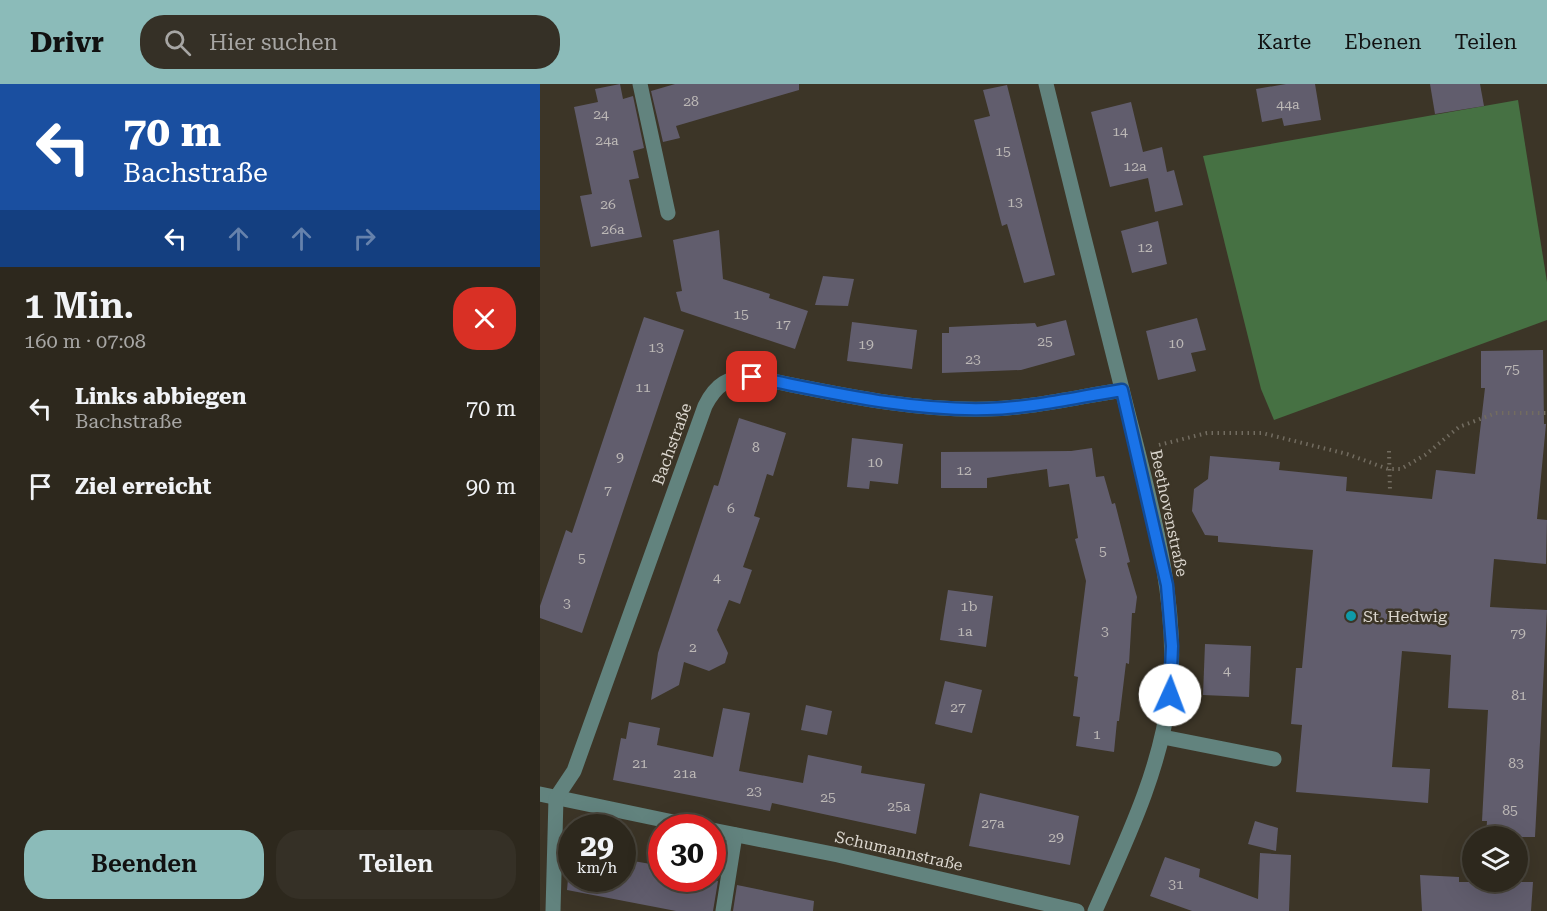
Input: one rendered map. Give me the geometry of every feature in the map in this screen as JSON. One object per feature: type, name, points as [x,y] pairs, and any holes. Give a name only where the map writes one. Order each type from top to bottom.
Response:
[{"type":"street","points":[[640,84],[668,213]]},
{"type":"street","name":"Beethovenstraße","points":[[1046,84],[1138,451],[1168,595],[1172,646],[1170,695],[1163,737],[1131,828],[1095,911]]},
{"type":"street","name":"Bachstraße","points":[[556,798],[574,771],[705,406],[712,393],[723,382],[736,377],[752,377],[900,406],[986,409],[1122,390]]},
{"type":"street","points":[[1163,737],[1274,759]]},
{"type":"street","points":[[540,794],[648,817]]},
{"type":"street","points":[[554,911],[556,798]]},
{"type":"street","name":"Schumannstraße","points":[[726,833],[838,855],[1077,911]]},
{"type":"street","points":[[723,911],[735,835]]},
{"type":"path","points":[[1138,451],[1207,433],[1262,433],[1347,454],[1388,469],[1401,469],[1425,455],[1459,427],[1496,413],[1547,414]]},
{"type":"path","points":[[1389,451],[1390,491]]},
{"type":"green space","points":[[1518,100],[1547,282],[1547,320],[1274,420],[1261,389],[1203,156]]},
{"type":"building","points":[[620,84],[623,99],[633,96],[644,148],[633,151],[639,178],[629,180],[642,237],[591,247],[580,196],[592,194],[574,107],[598,102],[595,89]]},
{"type":"building","points":[[675,84],[799,84],[799,90],[676,126],[680,138],[663,142],[651,91]]},
{"type":"building","points":[[1286,84],[1315,84],[1321,120],[1284,126],[1282,118],[1262,122],[1256,89]]},
{"type":"building","points":[[1430,84],[1480,84],[1484,106],[1435,114]]},
{"type":"building","points":[[1007,85],[1055,275],[1024,283],[1007,224],[1002,226],[974,120],[990,116],[983,90]]},
{"type":"building","points":[[1131,102],[1143,152],[1162,147],[1167,172],[1174,170],[1183,205],[1155,212],[1148,178],[1110,187],[1091,112]]},
{"type":"building","points":[[1158,221],[1167,264],[1132,273],[1121,231]]},
{"type":"building","points":[[719,230],[723,279],[770,294],[769,298],[808,311],[795,349],[681,311],[676,292],[682,291],[673,240]]},
{"type":"building","points":[[823,276],[854,279],[848,306],[815,305]]},
{"type":"building","points":[[644,317],[684,330],[582,633],[540,618],[540,606],[566,530],[572,533]]},
{"type":"building","points":[[1197,318],[1206,350],[1191,353],[1196,371],[1158,380],[1146,331]]},
{"type":"building","points":[[1066,320],[1075,355],[1021,370],[942,373],[942,333],[949,333],[949,327],[1035,323],[1037,327]]},
{"type":"building","points":[[852,322],[917,330],[912,369],[847,361]]},
{"type":"building","name":"St. Hedwig","points":[[1543,350],[1544,424],[1546,424],[1537,519],[1547,520],[1546,564],[1494,559],[1490,607],[1547,610],[1535,837],[1528,837],[1528,826],[1487,826],[1487,821],[1482,821],[1488,710],[1448,708],[1451,655],[1402,651],[1392,767],[1430,769],[1428,803],[1296,792],[1302,725],[1291,724],[1296,668],[1302,668],[1313,550],[1218,542],[1218,536],[1205,535],[1192,511],[1194,489],[1208,479],[1210,456],[1280,462],[1279,470],[1347,477],[1346,491],[1432,499],[1436,470],[1475,474],[1485,388],[1481,388],[1481,351]]},
{"type":"building","points":[[739,418],[786,433],[773,476],[767,474],[754,516],[760,518],[743,567],[752,570],[740,604],[729,600],[717,630],[728,653],[725,663],[709,671],[684,662],[679,685],[651,700],[658,653],[714,485],[718,486]]},
{"type":"building","points":[[852,438],[903,444],[898,484],[870,481],[869,489],[847,487]]},
{"type":"building","points":[[1092,448],[1096,477],[1104,476],[1112,504],[1115,503],[1130,562],[1127,563],[1137,597],[1135,613],[1132,613],[1129,664],[1126,663],[1114,752],[1076,746],[1080,717],[1073,716],[1078,677],[1074,676],[1086,581],[1075,539],[1078,538],[1069,484],[1049,487],[1047,469],[987,478],[987,488],[941,488],[941,452],[1071,451]]},
{"type":"building","points":[[948,590],[993,596],[986,647],[940,640]]},
{"type":"building","points":[[1205,644],[1251,646],[1249,697],[1203,695]]},
{"type":"building","points":[[945,681],[982,690],[972,733],[935,724]]},
{"type":"building","points":[[806,705],[832,711],[827,735],[801,730]]},
{"type":"building","points":[[723,708],[750,713],[739,771],[803,783],[808,755],[862,766],[861,773],[925,784],[916,834],[772,803],[770,811],[613,780],[621,738],[626,739],[629,722],[660,728],[657,745],[713,757]]},
{"type":"building","points":[[980,793],[1079,816],[1070,865],[969,846]]},
{"type":"building","points":[[1255,821],[1278,828],[1276,851],[1248,844]]},
{"type":"building","points":[[1260,853],[1291,855],[1289,911],[1192,911],[1150,896],[1165,857],[1200,869],[1199,877],[1258,899]]},
{"type":"building","points":[[636,861],[648,864],[648,892],[716,892],[713,911],[676,911],[577,892],[636,892]]},
{"type":"building","points":[[1420,875],[1459,877],[1459,882],[1462,882],[1462,892],[1528,892],[1528,882],[1533,882],[1531,911],[1422,911]]},
{"type":"building","points":[[737,885],[814,901],[813,911],[733,911]]},
{"type":"place","name":"St. Hedwig","points":[[1351,616]]},
{"type":"route","points":[[752,377],[900,406],[944,408],[986,409],[1020,406],[1122,390],[1138,451],[1167,585],[1172,646],[1170,695]]}]
